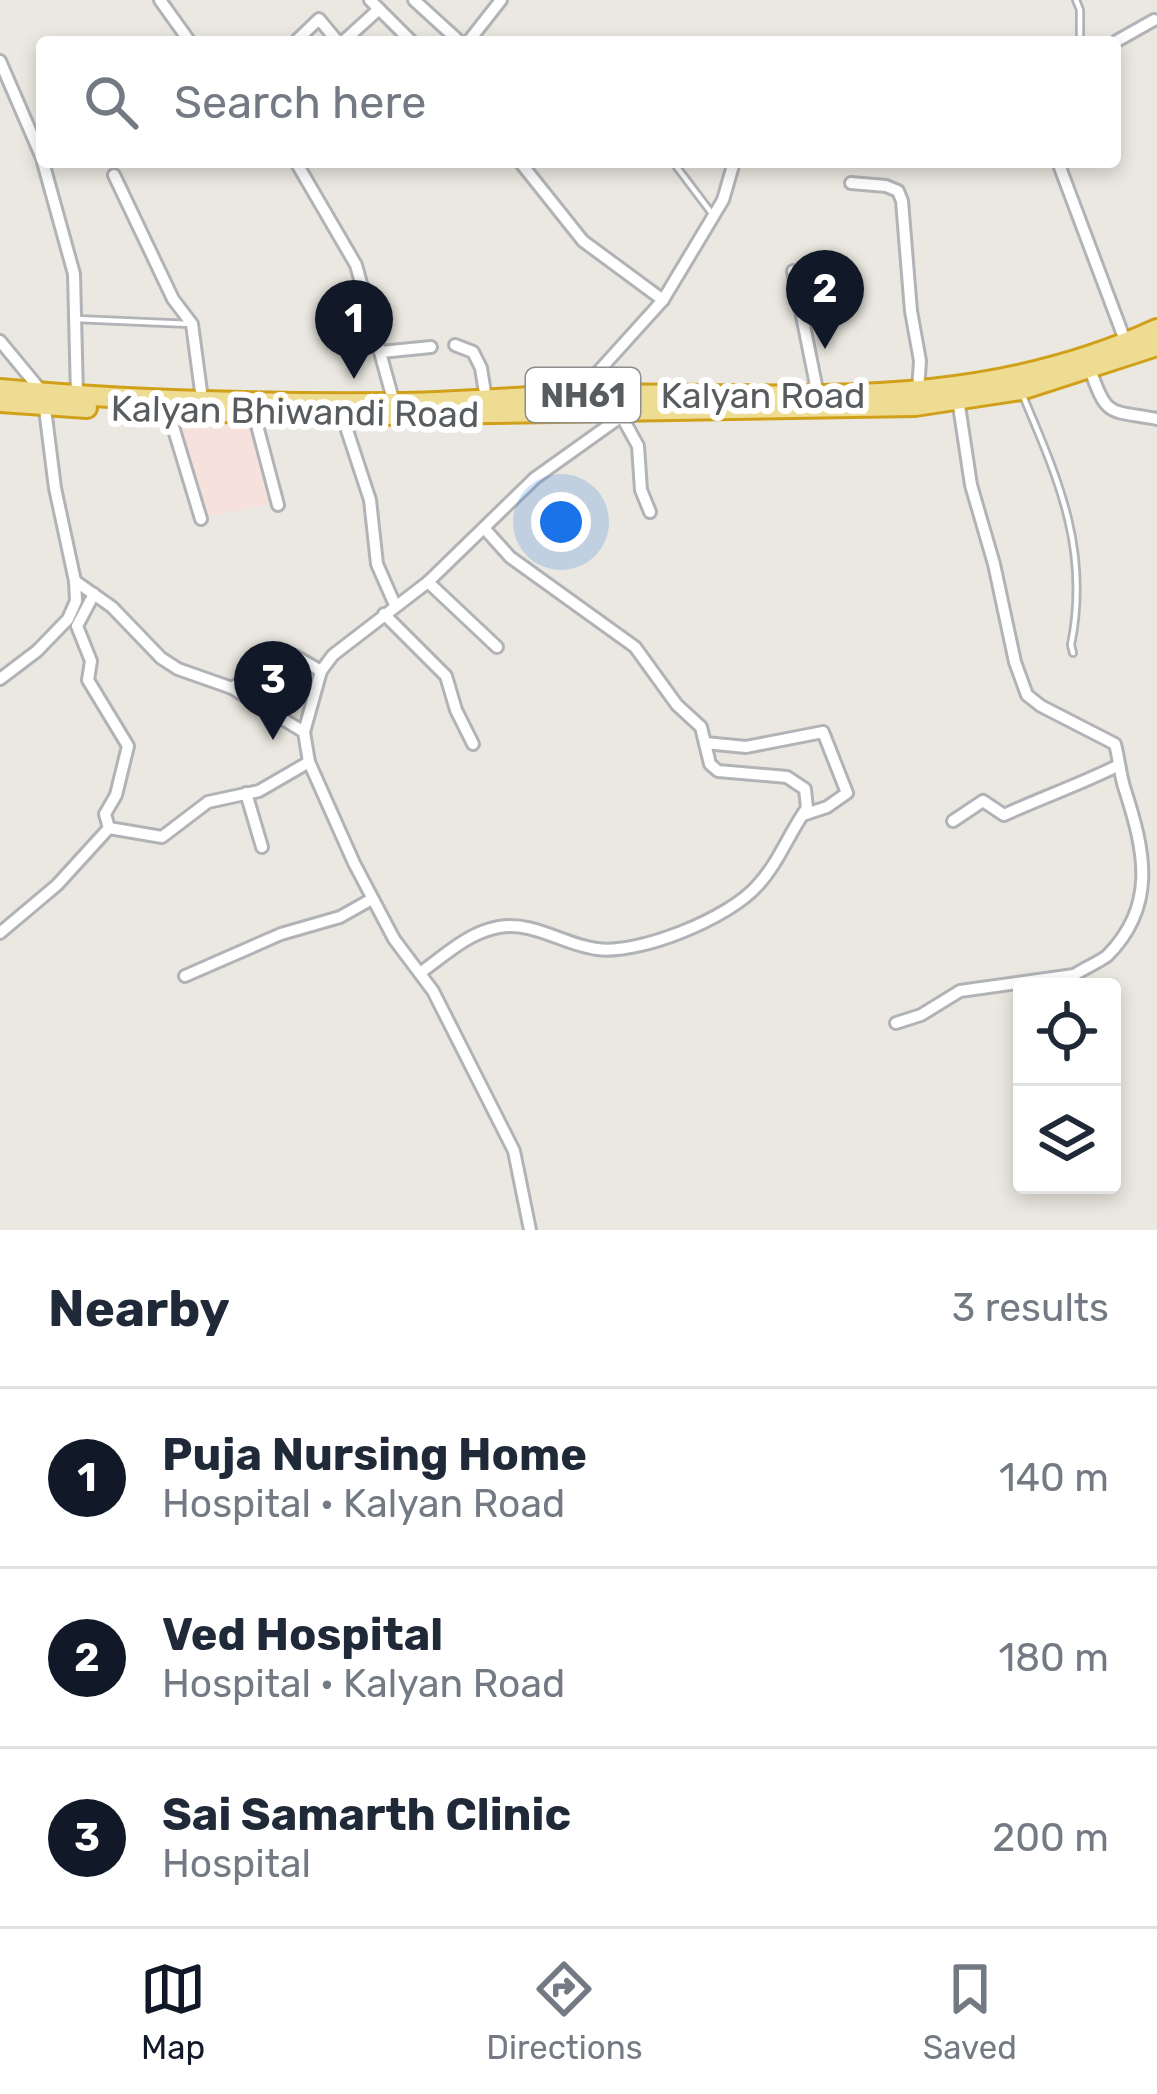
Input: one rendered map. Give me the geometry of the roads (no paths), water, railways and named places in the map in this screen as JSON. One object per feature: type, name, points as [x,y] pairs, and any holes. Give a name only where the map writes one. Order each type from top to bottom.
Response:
[{"type":"highway","name":"Kalyan Road","points":[[0,389],[45,400],[77,396],[394,404],[577,395],[631,408],[918,393],[1017,377],[1157,329]]},
{"type":"highway","name":"Kalyan Bhiwandi Road","points":[[0,402],[45,400],[168,410],[342,415],[915,406],[1021,390],[1157,346]]},
{"type":"street","points":[[160,0],[186,36]]},
{"type":"street","points":[[393,23],[414,0],[460,36]]},
{"type":"street","points":[[473,36],[501,0]]},
{"type":"street","points":[[346,36],[374,5],[406,36]]},
{"type":"street","points":[[301,36],[319,19],[336,36]]},
{"type":"street","points":[[1121,39],[1154,20]]},
{"type":"street","points":[[0,61],[36,144]]},
{"type":"street","points":[[45,168],[74,274],[77,396]]},
{"type":"street","points":[[299,168],[356,265],[394,404]]},
{"type":"street","points":[[525,168],[583,241],[664,300]]},
{"type":"street","points":[[577,395],[664,300],[724,200],[732,168]]},
{"type":"street","points":[[1060,168],[1126,343]]},
{"type":"street","points":[[114,175],[173,299],[192,324],[202,399]]},
{"type":"street","points":[[851,182],[886,186],[898,191],[902,201],[920,361],[918,393]]},
{"type":"street","points":[[794,271],[818,395]]},
{"type":"street","points":[[0,341],[45,400],[76,601],[68,619],[37,651],[0,679]]},
{"type":"street","points":[[455,345],[473,352],[486,399]]},
{"type":"street","points":[[381,352],[431,347]]},
{"type":"street","points":[[1090,369],[1105,406],[1116,413],[1157,419]]},
{"type":"street","points":[[958,399],[971,485],[1027,695],[1114,744],[1148,856],[1147,890],[1130,933],[1078,978]]},
{"type":"street","points":[[530,1230],[514,1151],[420,973],[394,939],[373,899],[309,762],[304,732],[321,671],[333,655],[428,582],[536,478],[631,408],[641,490],[650,512]]},
{"type":"street","points":[[168,410],[201,518]]},
{"type":"street","points":[[254,414],[278,505]]},
{"type":"street","points":[[342,415],[370,500],[377,564],[395,605]]},
{"type":"street","points":[[420,973],[476,933],[504,926],[529,928],[596,949],[629,950],[659,940],[756,888],[808,800],[798,782],[787,777],[718,771],[710,764],[701,727],[676,705],[635,646],[510,557],[484,528]]},
{"type":"street","points":[[75,580],[178,670],[232,688],[304,732]]},
{"type":"street","points":[[428,582],[497,647]]},
{"type":"street","points":[[94,594],[77,626],[91,661],[88,680],[128,746],[121,779],[105,814],[110,829],[162,837],[208,802],[259,791],[309,762]]},
{"type":"street","points":[[384,614],[446,676],[473,744]]},
{"type":"street","points":[[232,688],[275,661],[295,656],[321,671]]},
{"type":"street","points":[[704,743],[746,746],[824,732],[848,793],[802,815]]},
{"type":"street","points":[[952,821],[983,801],[1004,815],[1119,765]]},
{"type":"street","points":[[246,793],[262,847]]},
{"type":"street","points":[[0,933],[57,885],[110,829]]},
{"type":"street","points":[[185,976],[281,934],[328,922],[373,899]]},
{"type":"street","points":[[896,1022],[921,1015],[960,991],[1013,986]]},
{"type":"lane","points":[[1076,0],[1080,36]]},
{"type":"lane","points":[[678,168],[714,216]]},
{"type":"lane","points":[[76,320],[192,324]]},
{"type":"lane","points":[[1021,390],[1059,488],[1076,548],[1080,590],[1073,653]]},
{"type":"place","name":"Ved Hospital","points":[[825,349]]},
{"type":"place","name":"Puja Nursing Home","points":[[354,379]]},
{"type":"place","name":"Sai Samarth Clinic","points":[[273,740]]}]
